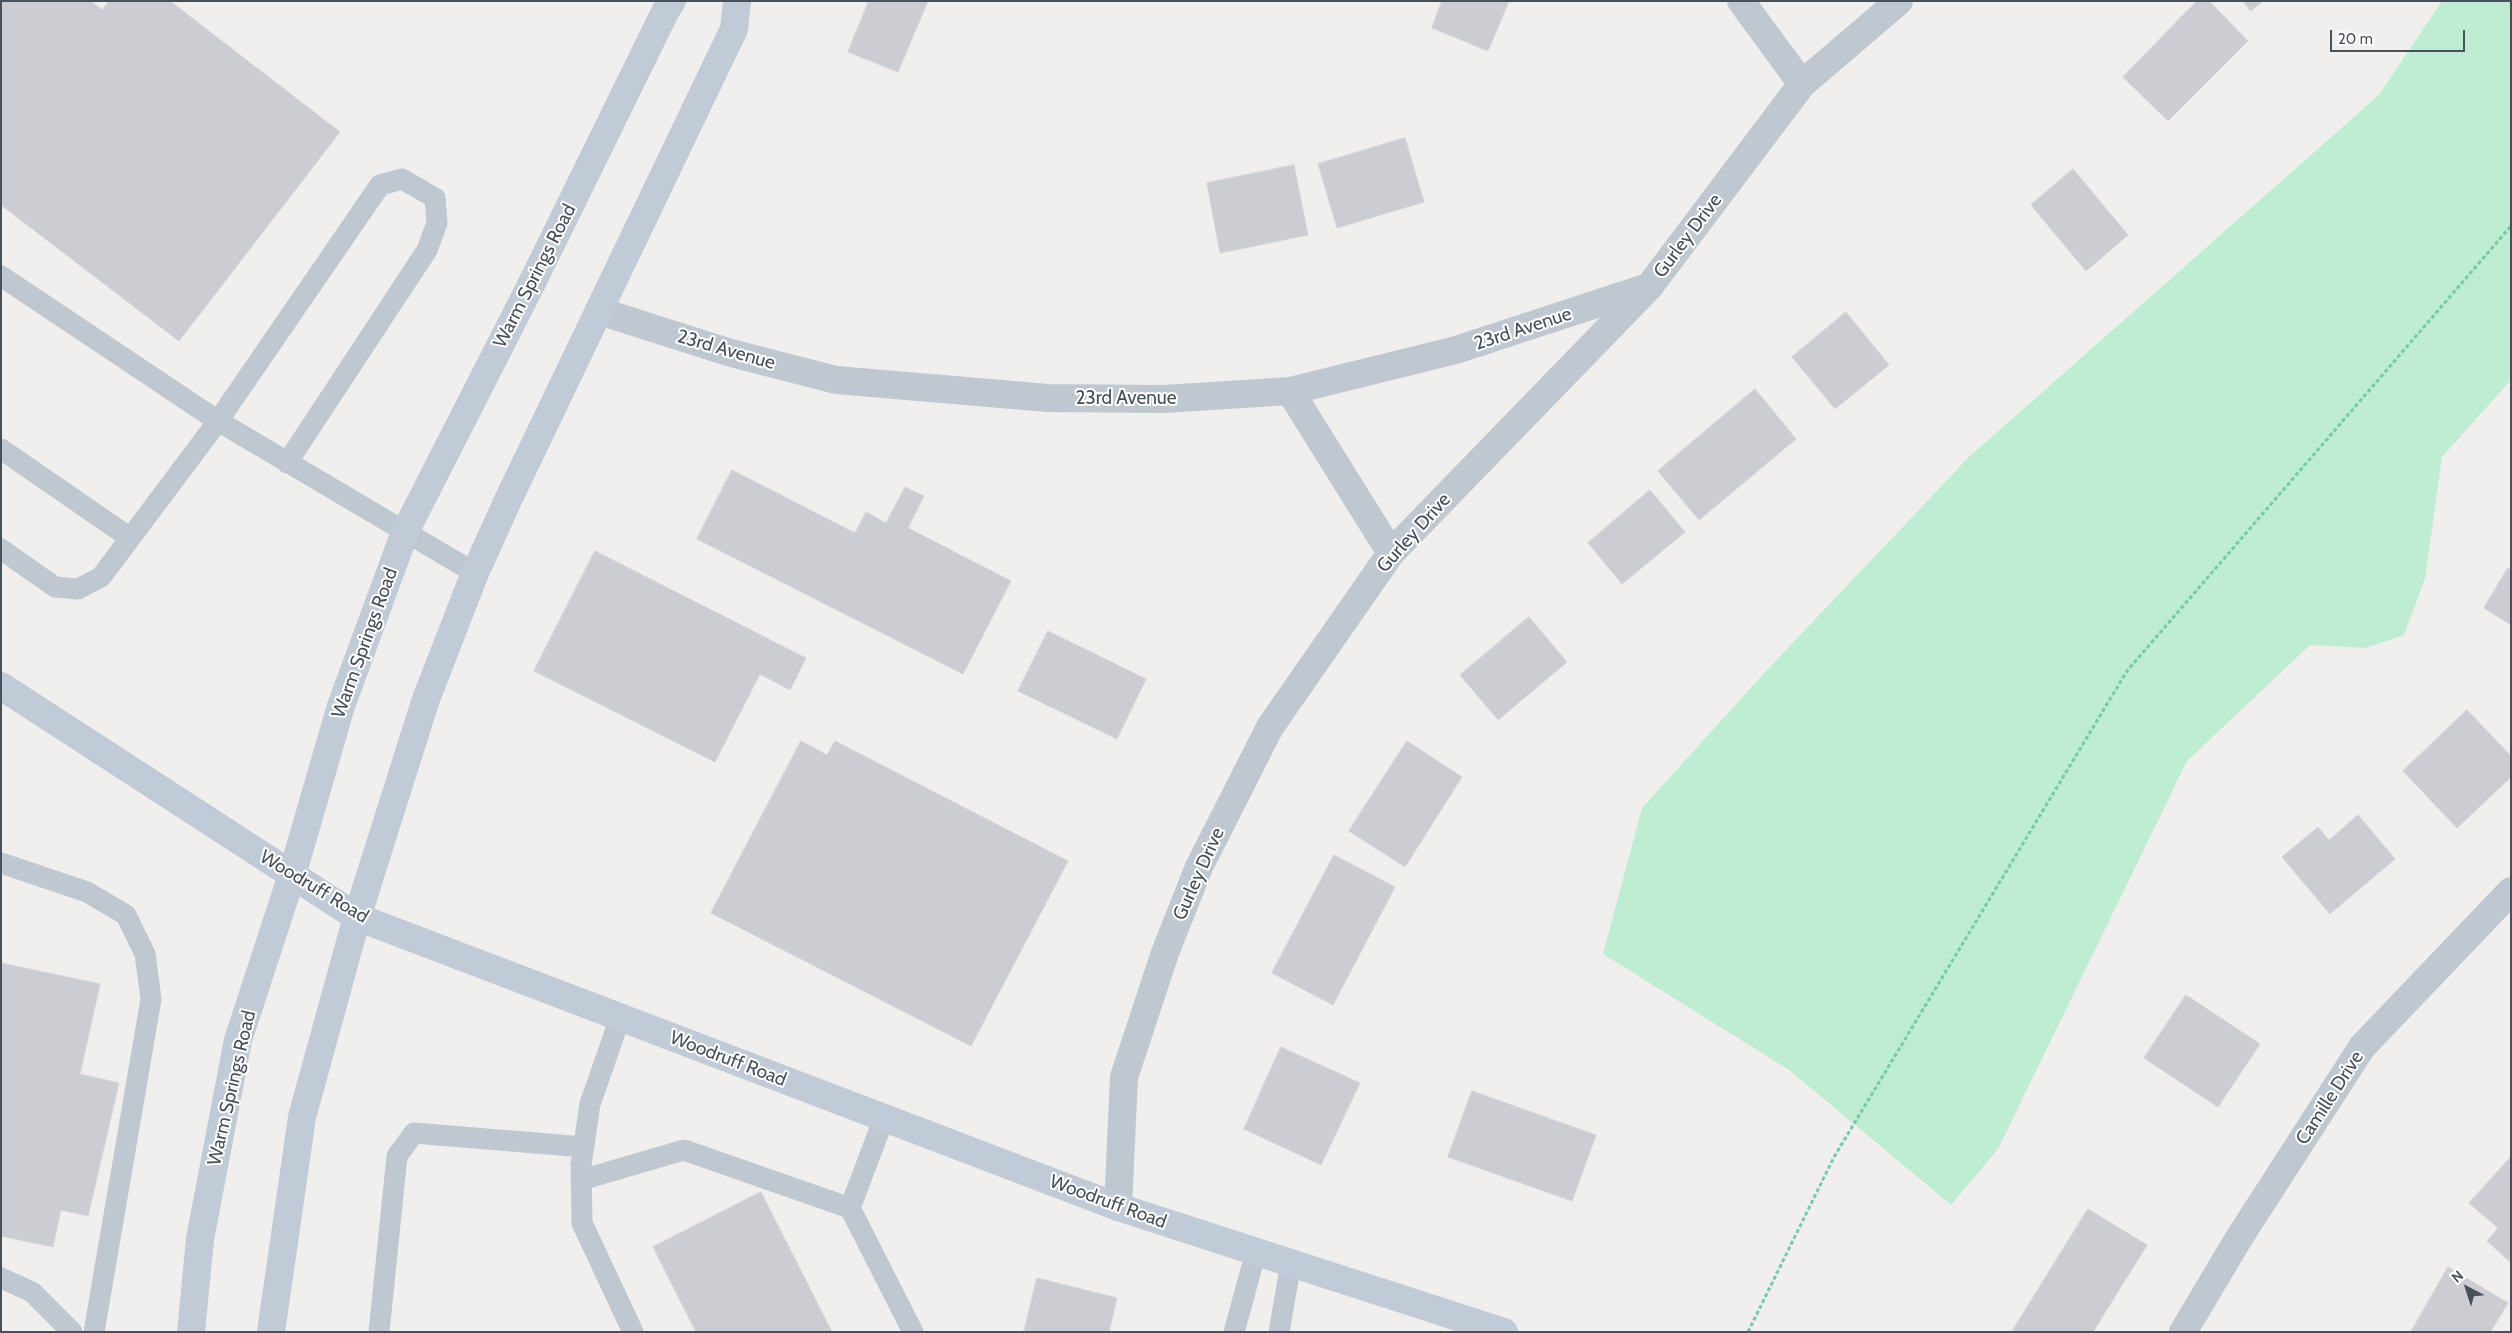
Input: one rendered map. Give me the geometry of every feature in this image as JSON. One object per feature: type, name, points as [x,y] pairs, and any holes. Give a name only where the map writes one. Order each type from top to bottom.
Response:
[{"type":"main road","name":"Warm Springs Road","points":[[191,1332],[200,1239],[238,1040],[292,875],[341,706],[405,532],[532,283],[672,1]]},
{"type":"main road","points":[[271,1332],[302,1117],[357,917],[426,699],[475,573],[734,29],[737,1]]},
{"type":"main road","name":"Woodruff Road","points":[[1,686],[357,917],[1118,1207],[1504,1332]]},
{"type":"street","points":[[1741,1],[1802,84]]},
{"type":"street","name":"Gurley Drive","points":[[1118,1207],[1124,1077],[1165,952],[1199,867],[1270,727],[1391,553],[1649,287],[1802,84],[1898,1]]},
{"type":"street","name":"23rd Avenue","points":[[599,311],[731,353],[836,380],[1048,398],[1164,399],[1290,391],[1456,350],[1649,287]]},
{"type":"street","points":[[1290,391],[1391,553]]},
{"type":"street","name":"Camille Drive","points":[[2183,1332],[2239,1238],[2362,1047],[2511,891]]},
{"type":"lane","points":[[1,549],[54,587],[78,589],[101,577],[218,420],[380,185],[402,179],[435,198],[437,223],[427,250],[287,463]]},
{"type":"lane","points":[[1,276],[218,420],[287,463],[475,573]]},
{"type":"lane","points":[[1,448],[130,538]]},
{"type":"lane","points":[[1,863],[87,892],[126,915],[145,954],[151,999],[94,1332]]},
{"type":"lane","points":[[620,1018],[590,1104],[581,1180],[582,1223],[633,1332]]},
{"type":"lane","points":[[850,1208],[884,1118]]},
{"type":"lane","points":[[379,1332],[397,1156],[414,1133],[584,1146]]},
{"type":"lane","points":[[581,1180],[684,1150],[850,1208],[913,1332]]},
{"type":"lane","points":[[1234,1332],[1256,1252]]},
{"type":"lane","points":[[1279,1332],[1291,1263]]},
{"type":"lane","points":[[1,1278],[32,1292],[72,1332]]},
{"type":"path","points":[[1748,1332],[1834,1157],[2127,672],[2511,226]]},
{"type":"green space","points":[[2442,1],[2511,1],[2511,380],[2442,457],[2425,579],[2404,635],[2366,648],[2310,645],[2187,761],[1998,1149],[1951,1205],[1789,1070],[1603,954],[1642,808],[1768,669],[1969,457],[2379,95]]},
{"type":"building","points":[[1,1],[91,1],[102,10],[109,1],[170,1],[340,132],[179,341],[1,205]]},
{"type":"building","points":[[869,1],[928,1],[898,72],[848,52]]},
{"type":"building","points":[[1442,1],[1509,1],[1488,51],[1432,28]]},
{"type":"building","points":[[2197,1],[2209,1],[2248,41],[2168,121],[2123,77]]},
{"type":"building","points":[[2243,1],[2263,1],[2251,11]]},
{"type":"building","points":[[1405,138],[1424,202],[1337,228],[1318,164]]},
{"type":"building","points":[[1294,165],[1308,235],[1220,253],[1207,183]]},
{"type":"building","points":[[2073,169],[2128,235],[2086,271],[2031,205]]},
{"type":"building","points":[[1846,312],[1889,365],[1835,409],[1792,357]]},
{"type":"building","points":[[1755,389],[1796,439],[1699,520],[1658,471]]},
{"type":"building","points":[[732,470],[855,533],[866,512],[886,523],[905,487],[924,496],[908,528],[1011,581],[963,674],[697,539]]},
{"type":"building","points":[[1650,490],[1685,532],[1622,584],[1588,543]]},
{"type":"building","points":[[595,551],[806,658],[790,690],[760,674],[715,762],[534,671]]},
{"type":"building","points":[[2508,568],[2511,570],[2511,625],[2484,608]]},
{"type":"building","points":[[1529,617],[1567,662],[1498,720],[1460,675]]},
{"type":"building","points":[[1048,631],[1146,679],[1117,739],[1018,691]]},
{"type":"building","points":[[2467,710],[2511,756],[2511,777],[2457,828],[2403,771]]},
{"type":"building","points":[[801,741],[827,755],[835,741],[1068,861],[971,1046],[711,913]]},
{"type":"building","points":[[1407,741],[1462,777],[1405,867],[1349,831]]},
{"type":"building","points":[[2358,815],[2395,859],[2330,914],[2282,857],[2318,827],[2329,840]]},
{"type":"building","points":[[1334,855],[1395,887],[1333,1005],[1272,973]]},
{"type":"building","points":[[1,963],[100,984],[80,1074],[119,1083],[88,1216],[61,1210],[53,1247],[1,1236]]},
{"type":"building","points":[[2186,995],[2260,1044],[2218,1107],[2144,1058]]},
{"type":"building","points":[[1281,1047],[1360,1083],[1321,1165],[1244,1129]]},
{"type":"building","points":[[1472,1091],[1596,1135],[1572,1201],[1448,1157]]},
{"type":"building","points":[[2511,1157],[2511,1263],[2487,1241],[2498,1228],[2469,1203]]},
{"type":"building","points":[[761,1192],[832,1332],[696,1332],[653,1247]]},
{"type":"building","points":[[2088,1209],[2147,1245],[2093,1332],[2016,1332],[2013,1330]]},
{"type":"building","points":[[2448,1267],[2508,1303],[2491,1331],[2493,1332],[2411,1332]]},
{"type":"building","points":[[1037,1278],[1117,1298],[1109,1332],[1024,1332]]}]
